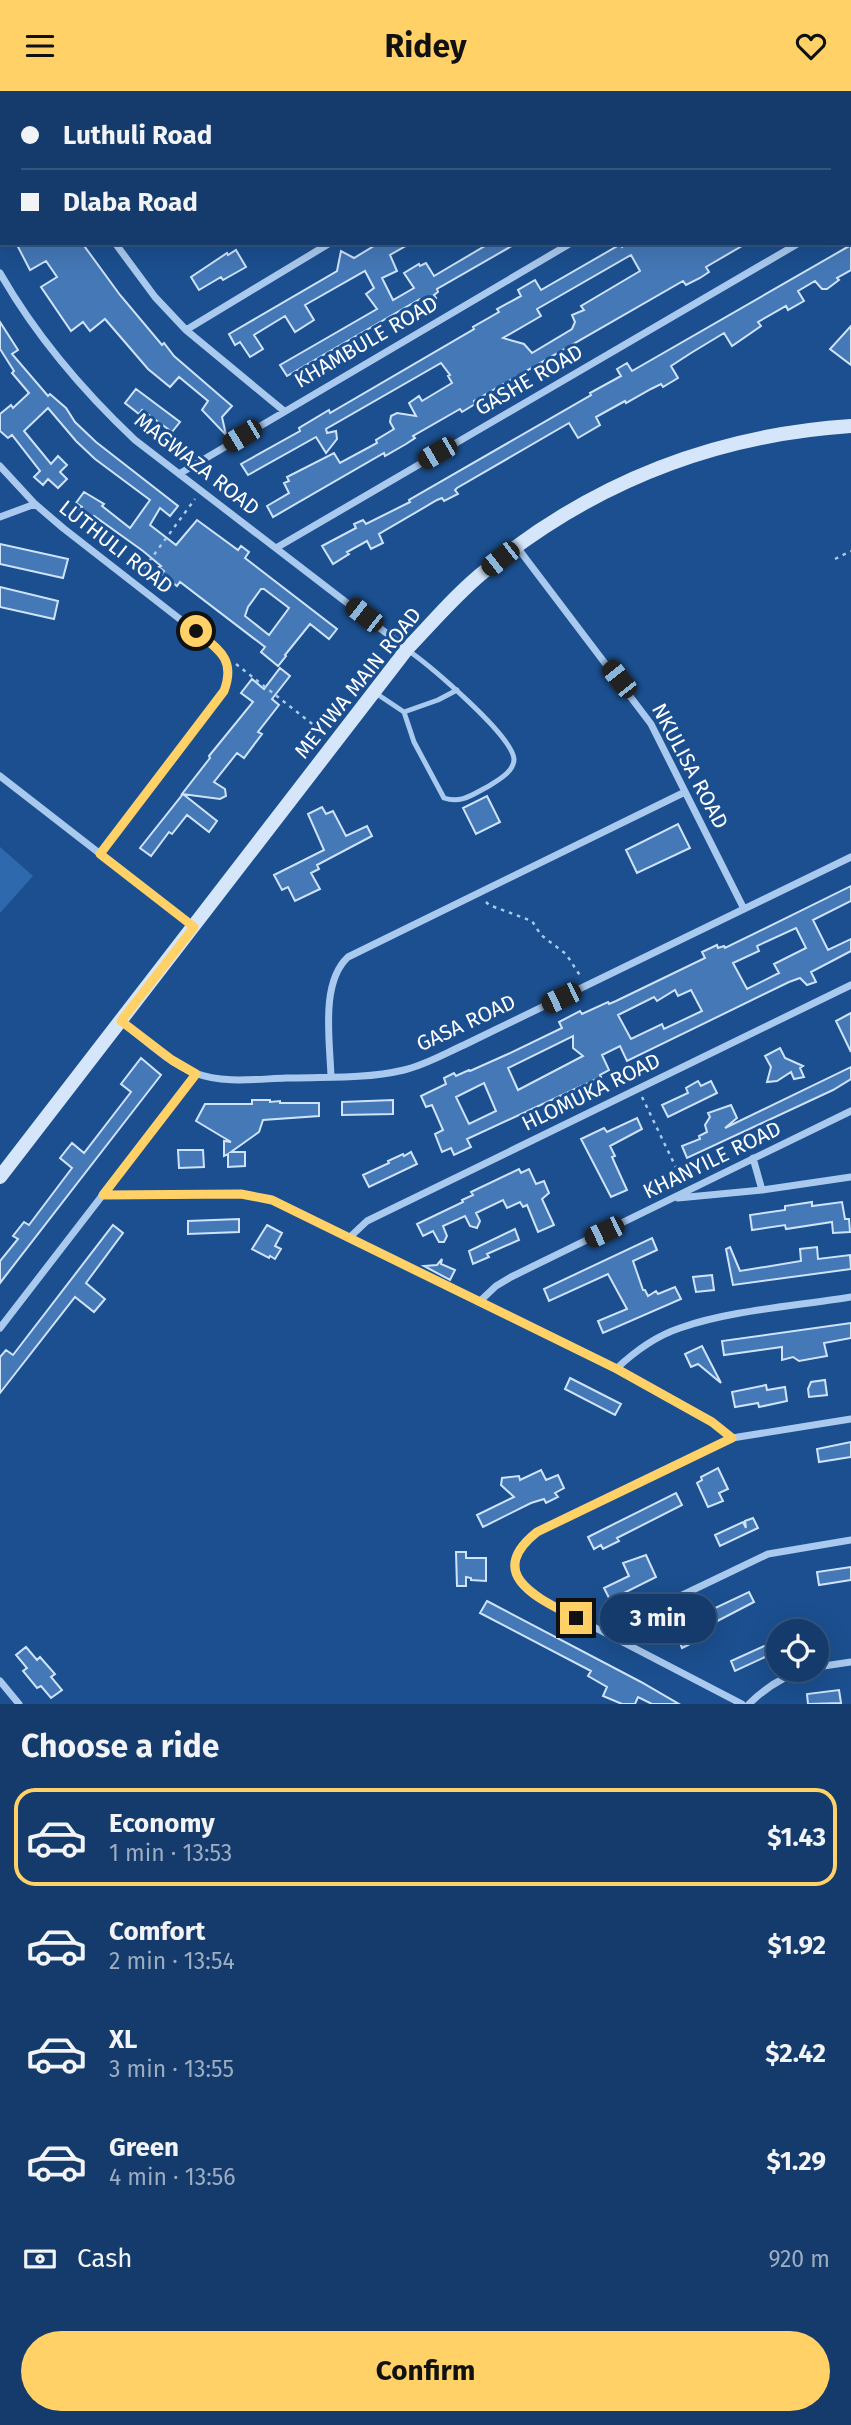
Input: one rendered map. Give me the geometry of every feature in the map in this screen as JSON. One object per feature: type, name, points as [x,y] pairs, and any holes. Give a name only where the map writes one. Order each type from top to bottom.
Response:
[{"type":"street","points":[[116,245],[155,297],[186,330],[284,411]]},
{"type":"street","points":[[186,330],[327,245]]},
{"type":"street","name":"KHAMBULE ROAD","points":[[179,474],[567,245]]},
{"type":"street","name":"GASHE ROAD","points":[[276,548],[796,245]]},
{"type":"street","name":"MAGWAZA ROAD","points":[[0,273],[29,321],[76,380],[135,440],[407,649]]},
{"type":"street","name":"MEYIWA MAIN ROAD","points":[[0,1177],[407,649],[484,571],[558,517],[619,484],[680,459],[769,436],[851,426]]},
{"type":"street","name":"LUTHULI ROAD","points":[[0,466],[36,504],[217,648],[225,658]]},
{"type":"street","points":[[0,517],[36,504]]},
{"type":"street","name":"NKULISA ROAD","points":[[516,546],[651,724],[744,909]]},
{"type":"street","points":[[100,854],[224,691],[229,670],[225,658]]},
{"type":"street","points":[[0,776],[194,927]]},
{"type":"street","points":[[331,1077],[331,983],[340,964],[348,957],[685,792]]},
{"type":"street","name":"GASA ROAD","points":[[121,1021],[172,1060],[196,1074],[228,1079],[375,1075],[403,1070],[425,1063],[851,857]]},
{"type":"street","name":"HLOMUKA ROAD","points":[[350,1237],[367,1221],[851,985]]},
{"type":"street","points":[[0,1328],[196,1074]]},
{"type":"street","name":"KHANYILE ROAD","points":[[479,1302],[496,1286],[511,1277],[851,1111]]},
{"type":"street","points":[[753,1158],[762,1190]]},
{"type":"street","points":[[674,1199],[851,1177]]},
{"type":"street","points":[[103,1195],[241,1194],[272,1200],[617,1369],[712,1422],[732,1438]]},
{"type":"street","points":[[617,1369],[632,1354],[678,1328],[720,1318],[851,1297]]},
{"type":"street","points":[[742,1704],[538,1598],[525,1589],[519,1579],[515,1566],[517,1554],[523,1543],[537,1532],[732,1438],[851,1419]]},
{"type":"street","points":[[615,1639],[628,1625],[649,1611],[768,1553],[851,1540]]},
{"type":"street","points":[[829,1665],[851,1662]]},
{"type":"street","points":[[0,1681],[19,1704]]},
{"type":"street","points":[[749,1704],[778,1682]]},
{"type":"lane","points":[[374,692],[402,708],[414,742],[440,794],[454,801],[464,799],[499,780],[508,772],[514,761],[509,748],[484,715],[407,649]]},
{"type":"lane","points":[[404,712],[438,701],[457,690]]},
{"type":"path","points":[[133,582],[201,491]]},
{"type":"path","points":[[835,559],[851,551]]},
{"type":"path","points":[[225,658],[336,742]]},
{"type":"path","points":[[477,892],[489,905],[532,921],[541,935],[566,954],[585,986]]},
{"type":"path","points":[[638,1088],[688,1191]]},
{"type":"shaded area","points":[[0,847],[33,876],[0,913]]},
{"type":"building","points":[[17,245],[83,245],[120,295],[162,345],[164,343],[174,356],[232,406],[222,417],[226,435],[202,410],[208,401],[179,377],[170,387],[148,369],[105,319],[90,331],[83,322],[71,331],[41,287],[57,277],[46,261],[30,270]]},
{"type":"building","points":[[376,245],[408,245],[390,255],[397,271],[382,278],[393,300],[414,288],[404,273],[419,264],[420,266],[426,263],[434,276],[487,245],[514,245],[437,289],[438,292],[434,295],[436,298],[424,304],[420,299],[287,376],[280,365],[377,309],[366,294],[374,288],[365,271],[305,305],[314,320],[295,332],[285,316],[254,335],[263,349],[250,357],[240,342],[235,345],[229,334],[337,271],[341,251],[354,258]]},
{"type":"building","points":[[621,245],[744,245],[706,267],[709,272],[700,278],[686,285],[683,281],[474,401],[475,404],[462,412],[460,409],[413,436],[415,438],[406,444],[385,456],[384,453],[273,517],[267,506],[289,493],[284,483],[289,481],[287,477],[334,453],[340,463],[377,443],[376,440],[394,429],[390,422],[391,416],[397,413],[416,416],[409,403],[419,396],[422,401],[452,383],[448,376],[450,375],[441,363],[326,429],[327,433],[336,431],[337,439],[326,453],[316,437],[248,475],[241,464],[300,431],[299,428],[329,410],[330,413],[474,329],[473,327],[499,312],[497,309],[521,296],[518,290],[535,280],[541,290]],"holes":[[[631,255],[640,271],[581,306],[584,310],[572,315],[575,322],[572,329],[532,353],[524,344],[503,338],[541,316],[537,309]]]},
{"type":"building","points":[[851,245],[851,270],[837,278],[839,280],[827,289],[822,289],[815,281],[798,291],[804,301],[788,310],[786,306],[758,322],[761,326],[732,346],[724,333],[671,366],[678,378],[596,417],[600,425],[578,438],[569,423],[457,488],[455,490],[458,494],[444,501],[442,498],[437,500],[379,534],[383,543],[371,549],[367,541],[333,564],[322,546],[356,528],[354,524],[363,520],[366,524],[410,502],[409,500],[591,395],[590,393],[621,376],[617,369],[627,363],[632,371]]},
{"type":"building","points":[[236,250],[246,267],[199,290],[191,277]]},
{"type":"building","points":[[0,322],[18,350],[12,354],[48,396],[50,394],[66,408],[75,422],[96,442],[178,506],[170,516],[160,508],[150,525],[176,545],[197,520],[238,550],[241,546],[249,552],[245,558],[337,629],[329,639],[310,624],[278,666],[261,652],[265,647],[180,582],[177,586],[161,574],[164,571],[159,567],[161,566],[143,551],[94,516],[91,520],[79,510],[82,507],[76,503],[84,492],[104,504],[102,506],[130,528],[150,500],[95,459],[48,408],[24,431],[51,464],[58,456],[67,465],[60,472],[67,479],[58,488],[48,479],[43,485],[34,477],[40,471],[12,435],[8,438],[0,431],[0,414],[11,405],[13,408],[29,393],[12,373],[14,371],[0,349]],"holes":[[[261,589],[289,608],[269,635],[245,616],[248,607]]]},
{"type":"building","points":[[851,326],[851,365],[830,349]]},
{"type":"building","points":[[136,389],[180,422],[172,432],[142,410],[139,414],[125,403]]},
{"type":"building","points":[[0,544],[68,559],[63,578],[0,564]]},
{"type":"building","points":[[0,587],[58,601],[54,619],[0,607]]},
{"type":"building","points":[[280,668],[290,676],[272,699],[279,705],[258,732],[262,734],[244,758],[237,753],[214,782],[225,789],[226,796],[220,799],[182,794],[253,702],[241,693],[252,679],[264,689]]},
{"type":"building","points":[[183,794],[217,821],[209,832],[187,815],[172,834],[169,832],[151,856],[140,848]]},
{"type":"building","points":[[487,796],[500,822],[476,834],[463,808]]},
{"type":"building","points":[[322,807],[326,814],[333,811],[346,836],[367,826],[372,836],[317,865],[319,869],[311,873],[320,889],[295,901],[288,887],[282,890],[274,875],[324,850],[308,814]]},
{"type":"building","points":[[678,824],[690,848],[637,873],[626,850]]},
{"type":"building","points":[[851,886],[851,901],[813,920],[828,950],[851,939],[851,951],[811,972],[816,982],[807,985],[800,978],[789,982],[627,1061],[620,1046],[602,1055],[609,1070],[600,1075],[601,1077],[467,1139],[471,1147],[454,1155],[451,1148],[442,1152],[435,1134],[443,1130],[432,1105],[426,1107],[421,1096],[446,1084],[444,1078],[454,1073],[456,1076],[470,1071],[562,1028],[559,1022],[580,1011],[582,1014],[616,1001],[705,958],[702,952],[717,945],[718,948],[725,948]],"holes":[[[796,928],[806,948],[774,964],[779,973],[747,989],[733,963],[759,951],[757,946]],[[675,990],[678,996],[691,990],[702,1011],[664,1029],[662,1024],[631,1039],[618,1015],[654,997],[657,1001]],[[573,1036],[573,1048],[583,1056],[518,1090],[508,1068]],[[484,1083],[496,1111],[469,1124],[456,1097]]]},
{"type":"building","points":[[851,1013],[851,1052],[836,1021]]},
{"type":"building","points":[[780,1048],[785,1058],[803,1066],[800,1068],[804,1077],[794,1079],[791,1072],[777,1081],[767,1082],[771,1067],[765,1056]]},
{"type":"building","points":[[141,1058],[161,1075],[0,1283],[0,1261],[18,1239],[13,1236],[24,1222],[29,1225],[72,1168],[60,1158],[72,1143],[84,1153],[131,1092],[121,1084]]},
{"type":"building","points":[[851,1067],[851,1079],[833,1090],[687,1158],[682,1146],[700,1139],[699,1136],[707,1132],[705,1125],[710,1117],[708,1113],[731,1105],[737,1118],[725,1128]]},
{"type":"building","points":[[698,1081],[701,1086],[711,1081],[717,1093],[668,1117],[662,1105],[688,1093],[686,1088]]},
{"type":"building","points":[[252,1100],[319,1103],[319,1116],[263,1120],[259,1132],[231,1152],[245,1152],[245,1166],[228,1167],[228,1154],[224,1156],[224,1141],[231,1142],[196,1121],[205,1104],[252,1104]]},
{"type":"building","points":[[393,1100],[393,1114],[342,1115],[342,1102]]},
{"type":"building","points":[[637,1118],[642,1129],[610,1146],[627,1190],[611,1197],[581,1139],[604,1128],[607,1132]]},
{"type":"building","points":[[178,1150],[203,1150],[204,1167],[179,1168]]},
{"type":"building","points":[[411,1152],[417,1164],[369,1187],[363,1175]]},
{"type":"building","points":[[519,1169],[521,1173],[529,1169],[536,1184],[544,1181],[549,1193],[542,1199],[554,1225],[538,1232],[527,1205],[523,1207],[520,1202],[507,1208],[503,1200],[476,1213],[480,1221],[477,1228],[470,1226],[465,1216],[443,1226],[447,1236],[444,1242],[439,1242],[433,1231],[423,1236],[417,1224],[463,1202],[462,1200],[473,1195],[471,1192]]},
{"type":"building","points":[[812,1202],[812,1206],[842,1202],[845,1219],[849,1219],[850,1232],[833,1233],[832,1222],[786,1229],[785,1225],[752,1230],[750,1215],[785,1210],[785,1206]]},
{"type":"building","points":[[239,1219],[239,1232],[188,1234],[188,1221]]},
{"type":"building","points":[[113,1225],[123,1233],[86,1283],[105,1299],[94,1312],[75,1297],[0,1393],[0,1357],[6,1350],[13,1355]]},
{"type":"building","points":[[267,1225],[282,1233],[275,1246],[281,1249],[275,1259],[252,1249]]},
{"type":"building","points":[[515,1229],[519,1240],[487,1254],[489,1257],[473,1264],[469,1251]]},
{"type":"building","points":[[652,1238],[657,1250],[633,1261],[643,1290],[648,1296],[656,1291],[658,1294],[675,1287],[681,1299],[603,1333],[598,1321],[627,1309],[608,1274],[549,1301],[544,1289]]},
{"type":"building","points":[[730,1247],[740,1271],[801,1261],[800,1249],[817,1247],[818,1259],[850,1255],[851,1269],[733,1285],[726,1249]]},
{"type":"building","points":[[442,1259],[441,1264],[455,1270],[450,1280],[424,1266],[437,1265]]},
{"type":"building","points":[[712,1275],[714,1290],[696,1292],[693,1277]]},
{"type":"building","points":[[851,1323],[851,1338],[824,1343],[827,1356],[799,1361],[793,1357],[782,1360],[782,1347],[724,1355],[722,1341]]},
{"type":"building","points":[[702,1346],[721,1383],[698,1364],[691,1367],[685,1354]]},
{"type":"building","points":[[570,1378],[621,1404],[615,1415],[565,1389]]},
{"type":"building","points":[[825,1380],[827,1395],[809,1397],[811,1382]]},
{"type":"building","points":[[766,1385],[767,1390],[785,1387],[787,1401],[759,1407],[758,1403],[735,1407],[732,1392]]},
{"type":"building","points":[[851,1442],[851,1457],[819,1462],[817,1449]]},
{"type":"building","points":[[718,1468],[728,1489],[719,1493],[723,1501],[708,1507],[697,1483],[702,1480],[701,1477]]},
{"type":"building","points":[[541,1470],[546,1480],[558,1475],[564,1488],[555,1493],[558,1497],[546,1503],[544,1499],[531,1503],[483,1527],[477,1515],[514,1497],[501,1485],[502,1478],[519,1476],[520,1480]]},
{"type":"building","points":[[676,1493],[682,1505],[617,1538],[619,1541],[603,1549],[601,1545],[594,1549],[588,1537]]},
{"type":"building","points":[[753,1518],[758,1528],[720,1546],[715,1535],[743,1522],[746,1528],[745,1521]]},
{"type":"building","points":[[456,1552],[466,1552],[466,1558],[486,1558],[486,1581],[466,1577],[466,1586],[457,1586]]},
{"type":"building","points":[[646,1555],[656,1577],[610,1600],[604,1588],[629,1576],[623,1563]]},
{"type":"building","points":[[851,1567],[851,1580],[819,1585],[817,1572]]},
{"type":"building","points":[[749,1592],[754,1602],[700,1630],[704,1637],[682,1648],[671,1619],[688,1610],[692,1619]]},
{"type":"building","points":[[487,1601],[679,1704],[652,1704],[638,1697],[635,1704],[622,1704],[603,1696],[607,1687],[588,1676],[591,1671],[480,1613]]},
{"type":"building","points":[[766,1645],[766,1657],[735,1671],[731,1661]]},
{"type":"building","points":[[26,1647],[37,1660],[40,1657],[55,1674],[51,1677],[62,1690],[51,1698],[41,1686],[37,1688],[23,1671],[27,1668],[16,1655]]},
{"type":"building","points":[[839,1690],[841,1703],[808,1704],[807,1694]]},
{"type":"route","points":[[196,631],[225,658],[229,670],[224,691],[100,854],[194,927],[121,1021],[172,1060],[196,1074],[103,1195],[241,1194],[272,1200],[617,1369],[712,1422],[732,1438],[537,1532],[523,1543],[515,1566],[525,1589],[576,1618]]}]
